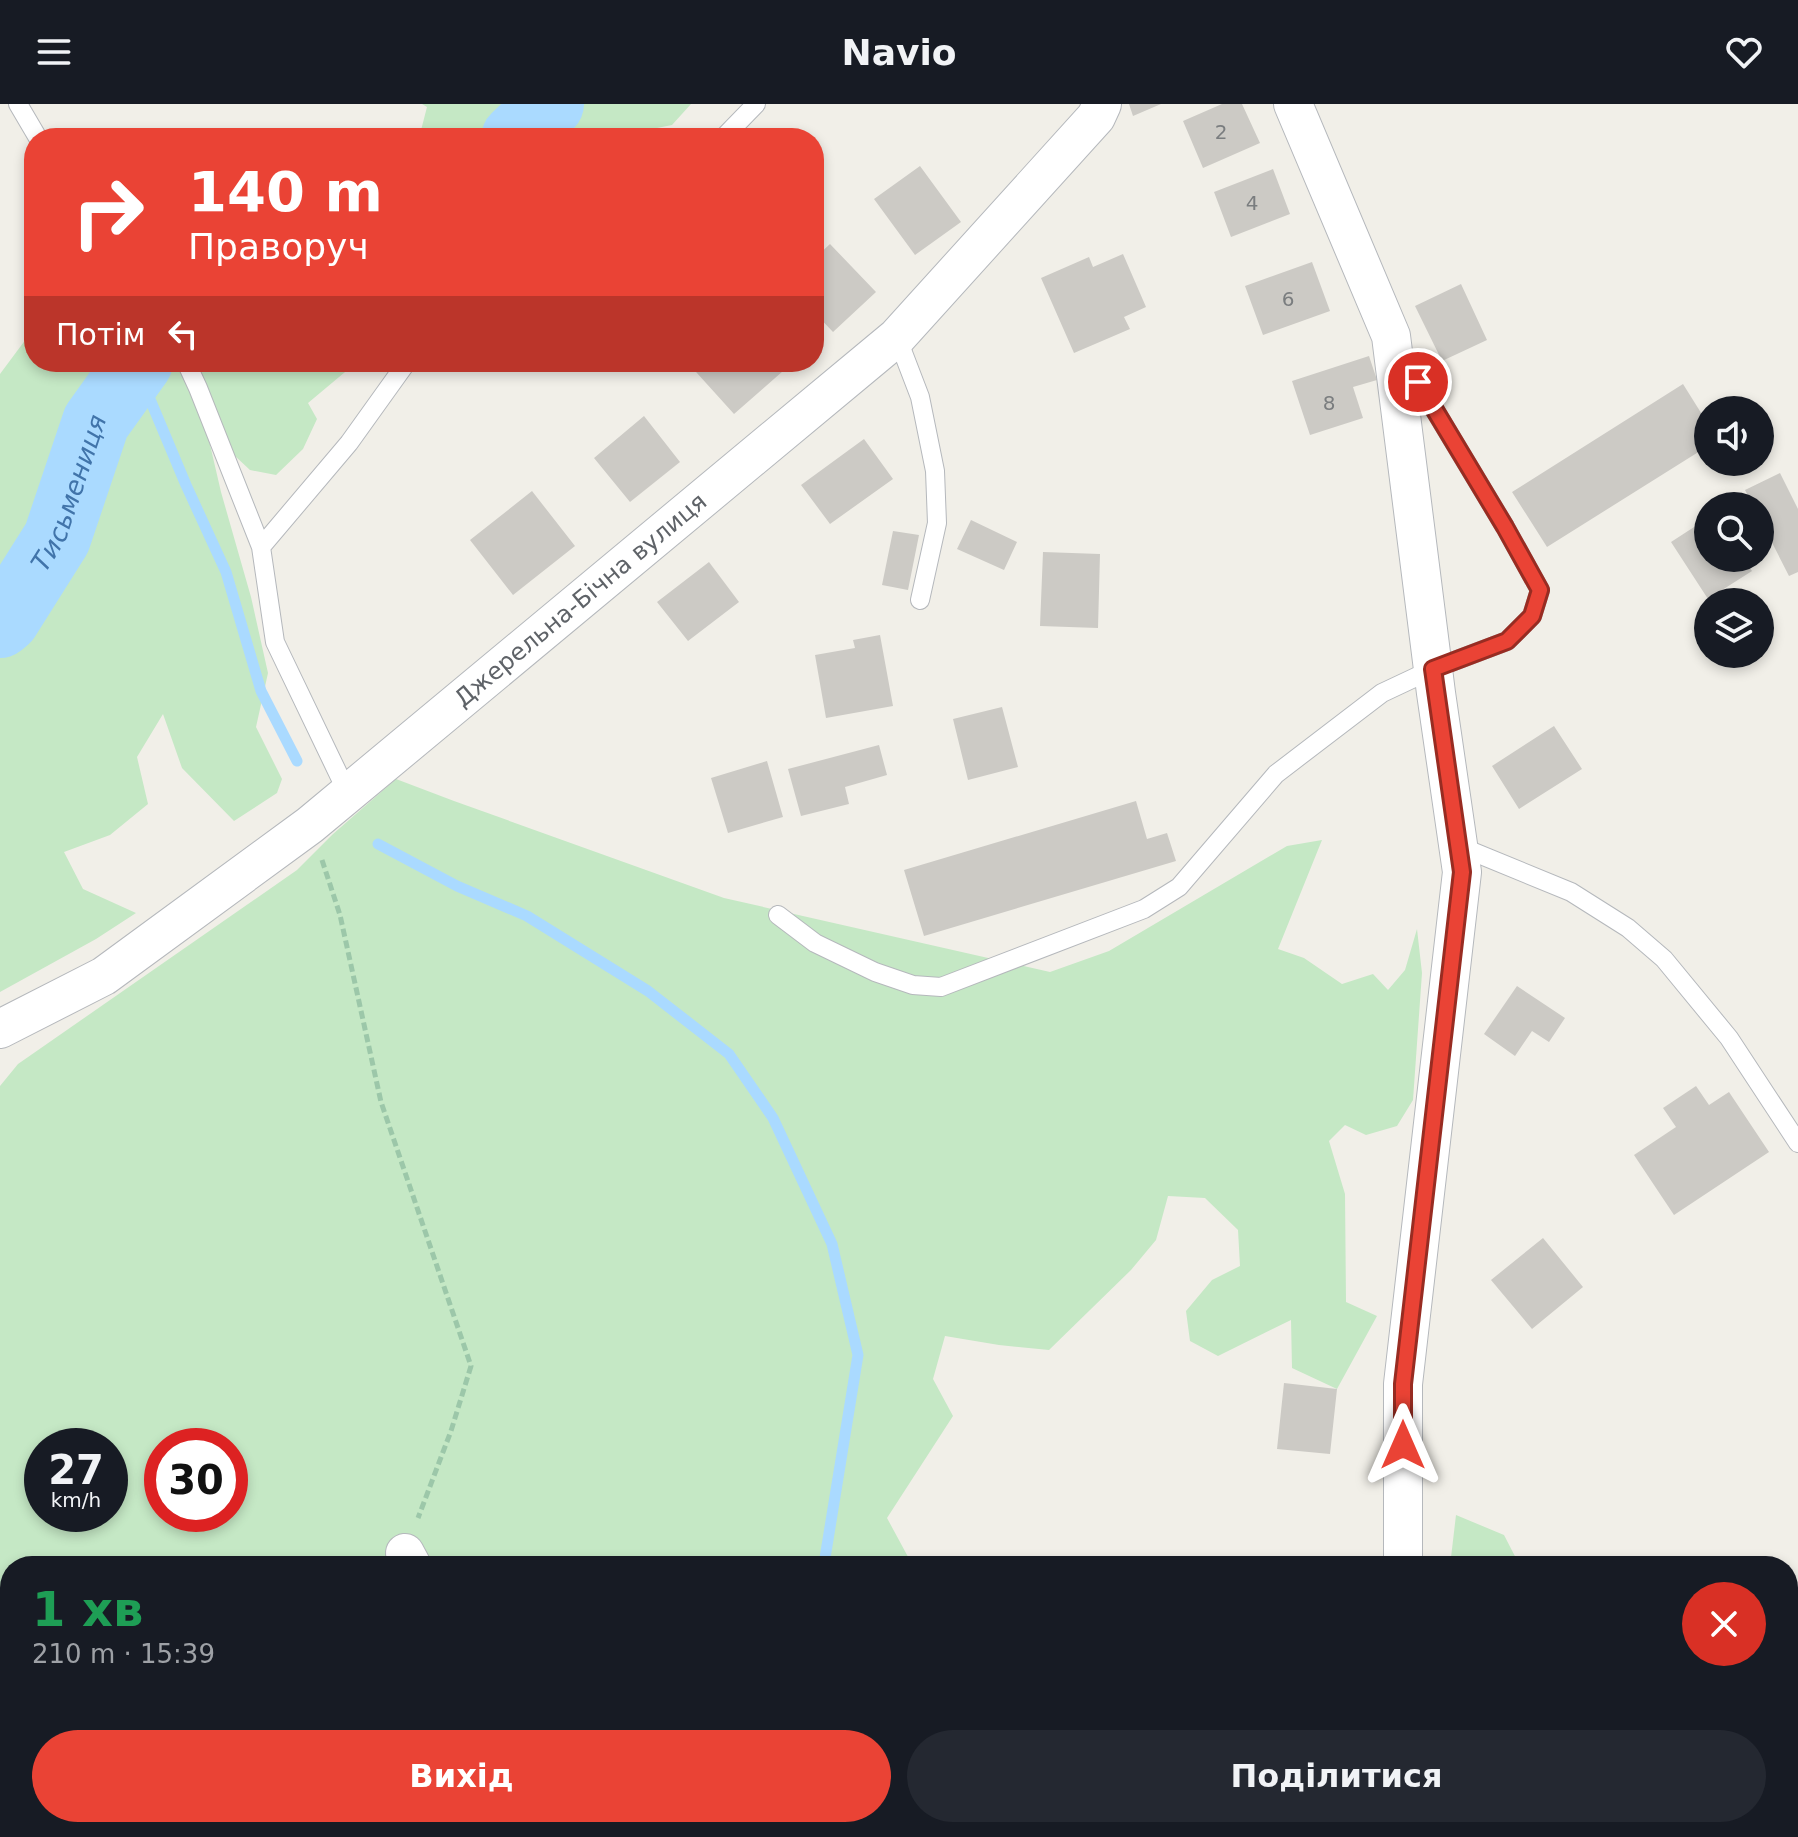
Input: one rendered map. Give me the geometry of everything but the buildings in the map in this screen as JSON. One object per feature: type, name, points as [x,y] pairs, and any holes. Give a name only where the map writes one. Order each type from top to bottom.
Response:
[{"type":"street","name":"Джерельна-Бічна вулиця","points":[[0,1029],[104,976],[310,825],[897,337],[1096,117],[1102,104]]},
{"type":"street","points":[[1293,104],[1391,336],[1462,872],[1403,1384],[1403,1556]]},
{"type":"lane","points":[[18,104],[32,128]]},
{"type":"lane","points":[[733,128],[756,104]]},
{"type":"lane","points":[[778,915],[815,943],[875,972],[913,985],[941,987],[1144,909],[1179,887],[1276,774],[1382,693],[1433,669],[1507,641],[1532,616],[1540,590],[1391,336]]},
{"type":"lane","points":[[897,337],[920,397],[935,471],[937,523],[920,600]]},
{"type":"lane","points":[[191,372],[261,547],[275,642],[348,794]]},
{"type":"lane","points":[[261,547],[349,443],[400,372]]},
{"type":"lane","points":[[1459,846],[1571,892],[1628,928],[1664,959],[1729,1038],[1798,1143]]},
{"type":"path","points":[[310,825],[340,915],[381,1102],[471,1366],[410,1556]]},
{"type":"green space","points":[[422,104],[691,104],[672,125],[657,128],[422,128],[427,107]]},
{"type":"green space","points":[[24,342],[24,372],[345,372],[308,403],[317,419],[303,449],[276,475],[250,470],[220,442],[208,436],[268,673],[256,727],[282,779],[277,793],[234,821],[182,768],[163,714],[137,757],[148,804],[110,835],[64,852],[83,889],[136,913],[0,992],[0,374]]},
{"type":"green space","points":[[396,779],[724,898],[1050,972],[1109,951],[1287,846],[1322,840],[1278,949],[1304,958],[1342,984],[1373,974],[1388,990],[1405,970],[1417,929],[1422,973],[1413,1100],[1397,1126],[1366,1135],[1345,1125],[1329,1141],[1345,1194],[1346,1302],[1377,1316],[1337,1389],[1292,1368],[1291,1320],[1218,1356],[1190,1341],[1186,1311],[1212,1280],[1240,1266],[1238,1230],[1205,1198],[1168,1196],[1156,1240],[1131,1270],[1049,1350],[945,1336],[933,1379],[953,1416],[887,1518],[908,1556],[0,1556],[0,1086],[18,1064],[297,870]]},
{"type":"green space","points":[[1456,1515],[1504,1535],[1515,1556],[1451,1556]]},
{"type":"waterway","name":"Тисьмениця","points":[[525,128],[550,104]]},
{"type":"waterway","name":"Тисьмениця","points":[[0,624],[57,538],[96,422],[132,372]]},
{"type":"waterway","points":[[139,372],[226,572],[261,691],[297,761]]},
{"type":"waterway","points":[[378,844],[457,886],[527,916],[648,991],[729,1054],[773,1118],[832,1244],[858,1355],[825,1556]]},
{"type":"route","points":[[1403,1445],[1403,1384],[1462,872],[1433,669],[1507,641],[1532,616],[1540,590],[1418,382]]}]
